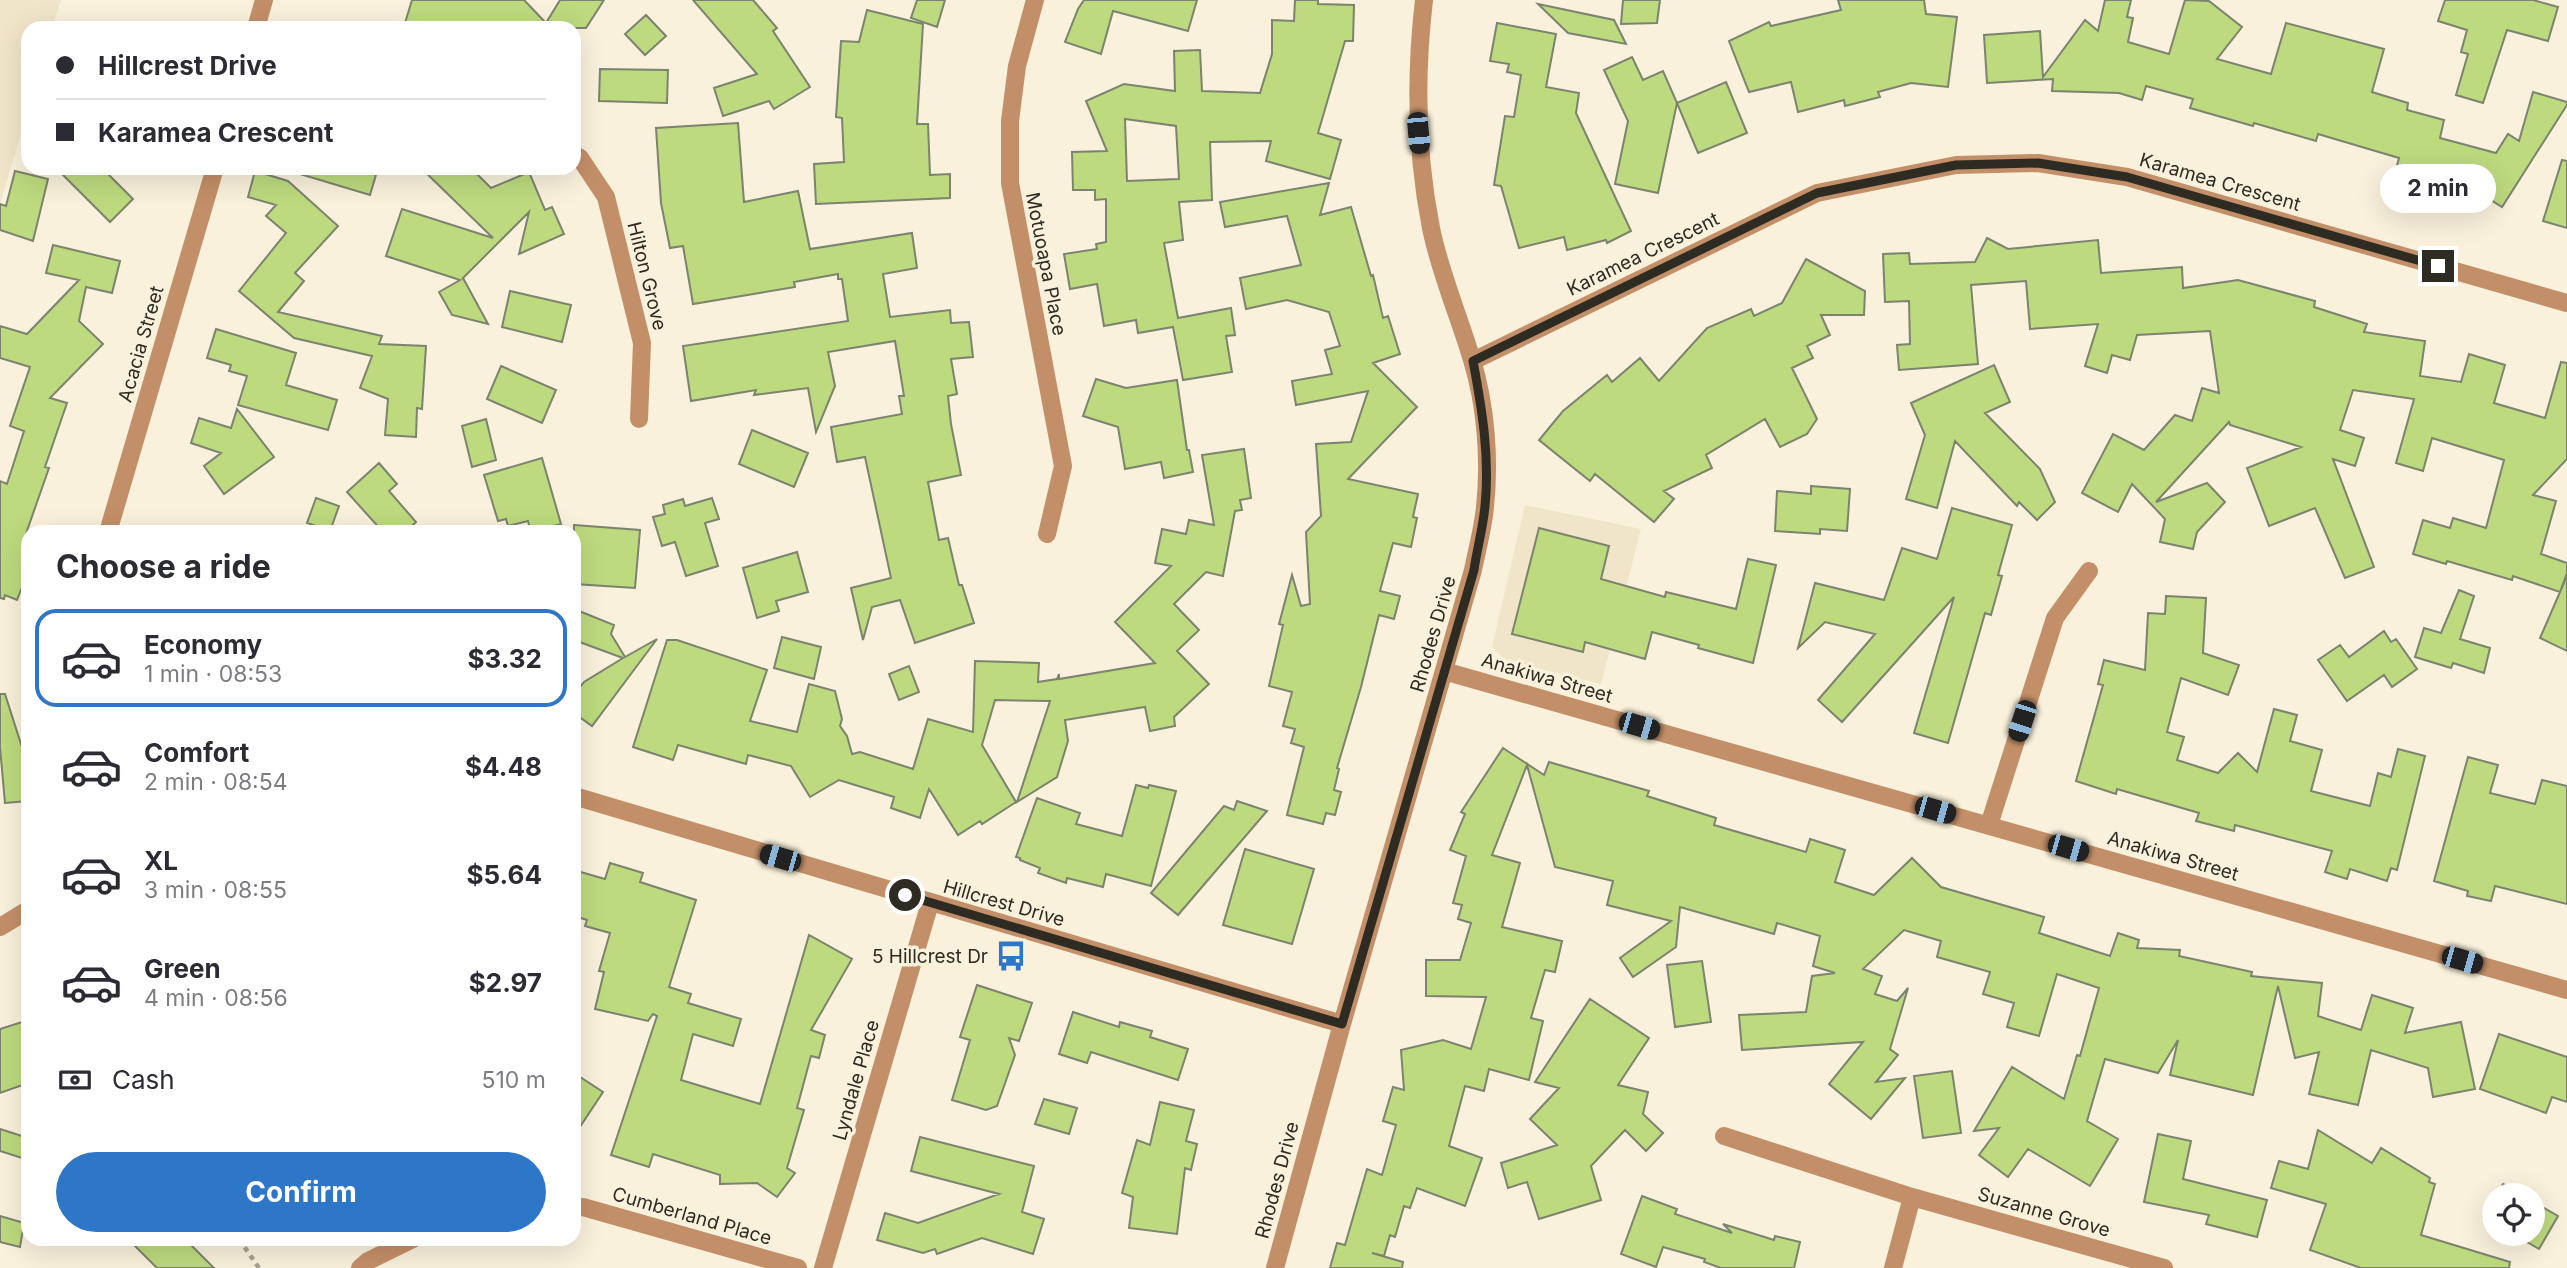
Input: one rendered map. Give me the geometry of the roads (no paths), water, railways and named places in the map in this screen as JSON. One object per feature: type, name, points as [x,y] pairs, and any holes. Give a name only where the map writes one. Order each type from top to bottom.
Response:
[{"type":"street","points":[[258,21],[264,0]]},
{"type":"street","name":"Motuoapa Place","points":[[1035,0],[1017,66],[1010,121],[1010,183],[1063,466],[1047,534]]},
{"type":"street","name":"Rhodes Drive","points":[[1275,1268],[1342,1024],[1474,570],[1485,508],[1487,466],[1483,415],[1473,361],[1432,231],[1422,178],[1417,111],[1418,45],[1424,0]]},
{"type":"street","name":"Hilton Grove","points":[[581,160],[606,197],[642,343],[639,419]]},
{"type":"street","name":"Karamea Crescent","points":[[1473,361],[1817,193],[1956,165],[2038,163],[2127,177],[2567,303]]},
{"type":"street","name":"Acacia Street","points":[[110,525],[213,175]]},
{"type":"street","points":[[1989,825],[2055,618],[2090,571]]},
{"type":"street","name":"Anakiwa Street","points":[[1444,671],[2567,990]]},
{"type":"street","name":"Hillcrest Drive","points":[[581,798],[1342,1024]]},
{"type":"street","name":"Lyndale Place","points":[[823,1268],[930,903]]},
{"type":"street","points":[[0,927],[21,914]]},
{"type":"street","name":"Suzanne Grove","points":[[1724,1136],[1912,1197],[2164,1268]]},
{"type":"street","points":[[1893,1268],[1912,1197]]},
{"type":"street","name":"Cumberland Place","points":[[581,1207],[798,1268]]},
{"type":"street","points":[[360,1268],[368,1261],[399,1246]]},
{"type":"place","name":"5 Hillcrest Dr","points":[[1011,956]]}]
